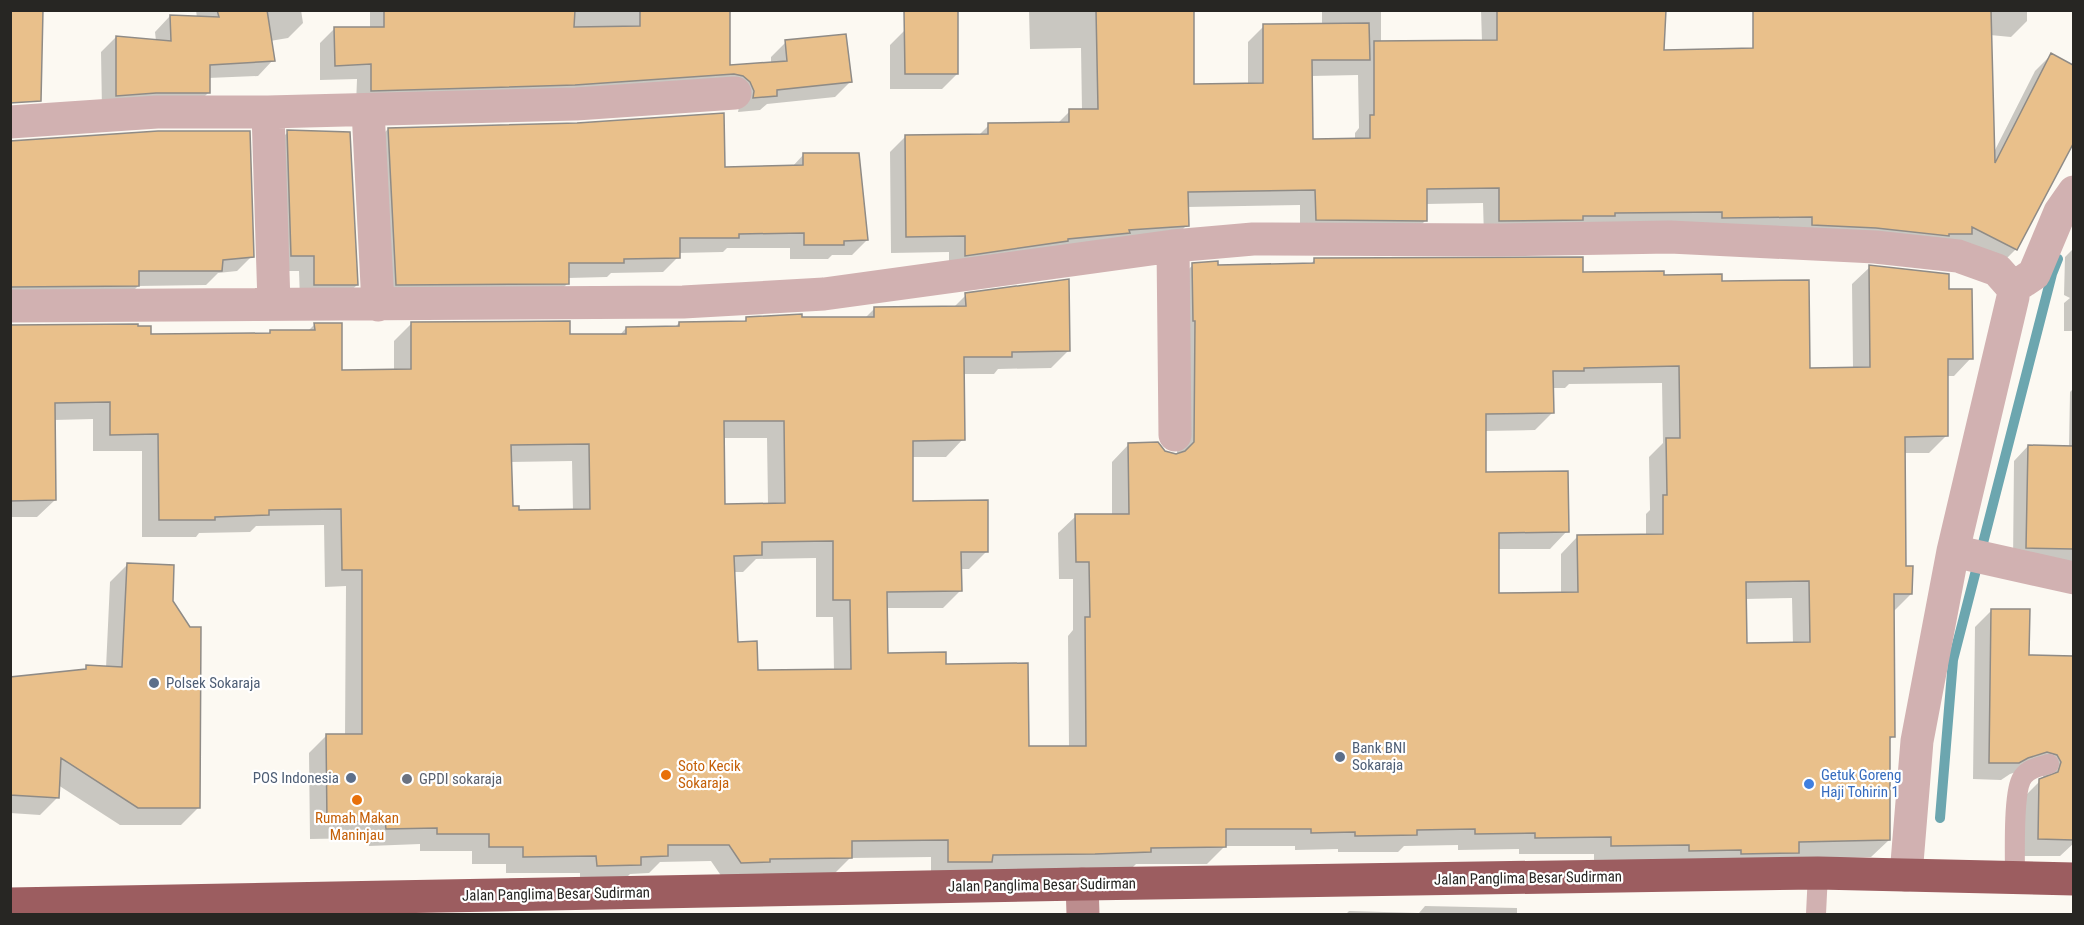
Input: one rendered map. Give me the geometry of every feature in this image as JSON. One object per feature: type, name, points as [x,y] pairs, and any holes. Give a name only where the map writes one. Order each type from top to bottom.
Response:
[{"type":"highway","name":"Jalan Panglima Besar Sudirman","points":[[18,907],[1083,899],[1818,873],[2073,879]]},
{"type":"street","points":[[10,122],[157,112],[268,112],[576,104],[735,93]]},
{"type":"street","points":[[368,110],[378,305]]},
{"type":"street","points":[[268,112],[274,304]]},
{"type":"street","points":[[2013,288],[2034,274],[2060,212],[2073,192]]},
{"type":"street","points":[[10,306],[682,302],[824,294],[1173,246],[1253,239],[1500,240],[1670,237],[1875,247],[1958,256],[1996,270],[2013,288],[2013,297],[1917,741],[1906,875]]},
{"type":"street","points":[[1173,246],[1175,435]]},
{"type":"street","points":[[1959,553],[2000,560],[2073,578]]},
{"type":"lane","points":[[2015,878],[2017,798],[2021,779],[2031,769],[2049,764]]},
{"type":"lane","points":[[1816,915],[1818,873]]},
{"type":"building","points":[[10,10],[43,10],[41,101],[10,103]]},
{"type":"building","points":[[217,10],[267,10],[275,61],[210,65],[210,93],[116,96],[116,36],[171,41],[170,15],[219,17]]},
{"type":"building","points":[[384,10],[575,10],[574,27],[640,26],[640,10],[730,10],[730,65],[787,61],[785,40],[846,34],[852,82],[777,90],[777,96],[753,98],[754,91],[750,82],[743,76],[734,74],[575,85],[371,91],[371,64],[335,66],[334,27],[384,27]]},
{"type":"building","points":[[904,10],[958,10],[958,74],[905,74]]},
{"type":"building","points":[[1096,10],[1194,10],[1194,84],[1263,83],[1263,24],[1369,23],[1370,60],[1312,60],[1313,139],[1370,138],[1370,115],[1374,115],[1374,41],[1497,40],[1497,10],[1666,10],[1664,50],[1753,48],[1753,10],[1991,10],[1995,163],[2051,53],[2073,65],[2073,144],[2017,250],[1972,227],[1972,234],[1949,234],[1949,236],[1876,228],[1812,225],[1812,217],[1722,218],[1722,212],[1615,213],[1615,216],[1583,216],[1583,220],[1499,221],[1499,188],[1427,189],[1427,221],[1316,220],[1315,190],[1188,192],[1189,226],[1129,230],[1130,233],[1068,239],[1068,241],[965,256],[965,236],[906,237],[905,135],[988,134],[988,123],[1069,122],[1069,109],[1098,109]]},
{"type":"building","points":[[724,113],[725,167],[803,165],[803,153],[859,153],[868,240],[844,241],[844,245],[804,245],[804,233],[739,234],[739,238],[680,238],[680,258],[624,259],[624,263],[569,263],[569,284],[396,285],[388,128],[577,123]]},
{"type":"building","points":[[287,130],[350,132],[358,285],[314,285],[314,256],[291,256]]},
{"type":"building","points":[[158,131],[250,131],[254,257],[223,260],[222,271],[139,271],[139,286],[10,287],[10,141]]},
{"type":"building","points":[[1583,257],[1583,272],[1664,271],[1664,275],[1722,274],[1722,281],[1809,280],[1810,368],[1870,367],[1869,265],[1949,274],[1949,289],[1972,289],[1973,359],[1948,359],[1948,436],[1905,437],[1906,566],[1913,566],[1912,594],[1894,594],[1895,737],[1890,737],[1890,840],[1799,842],[1799,853],[1741,854],[1741,850],[1689,851],[1689,845],[1611,846],[1611,837],[1535,838],[1535,833],[1475,834],[1475,829],[1417,830],[1417,835],[1355,836],[1355,832],[1311,833],[1311,829],[1226,829],[1226,847],[1151,848],[1151,852],[1095,854],[993,855],[992,862],[948,862],[948,840],[852,841],[852,858],[770,859],[770,862],[741,863],[729,845],[668,845],[668,856],[641,857],[641,865],[597,866],[596,856],[523,857],[523,847],[489,847],[489,834],[437,834],[437,828],[386,829],[385,821],[327,822],[326,734],[362,734],[362,570],[342,570],[341,509],[269,510],[269,515],[215,517],[215,520],[159,520],[158,434],[110,435],[110,402],[55,403],[56,500],[10,501],[10,325],[138,324],[138,326],[151,326],[151,334],[270,333],[270,330],[315,330],[314,323],[342,323],[342,370],[411,369],[411,322],[570,321],[570,334],[626,334],[626,327],[679,326],[679,322],[746,321],[746,317],[802,314],[802,317],[874,317],[874,307],[966,306],[965,293],[1069,279],[1070,351],[1012,352],[1012,357],[964,357],[965,440],[913,441],[913,501],[988,500],[988,552],[961,552],[962,591],[887,592],[888,653],[946,652],[946,664],[1028,663],[1029,746],[1086,746],[1085,617],[1090,617],[1089,562],[1076,562],[1075,514],[1129,514],[1128,443],[1158,442],[1165,451],[1176,454],[1185,451],[1194,442],[1195,321],[1193,321],[1192,263],[1218,261],[1218,265],[1314,263],[1314,258]],"holes":[[[1679,366],[1680,438],[1666,438],[1667,495],[1663,495],[1663,534],[1577,535],[1578,592],[1499,593],[1499,533],[1569,532],[1568,471],[1486,472],[1486,414],[1554,413],[1553,371],[1584,371],[1584,368]],[[724,421],[784,421],[785,503],[725,504]],[[589,444],[590,509],[519,510],[519,506],[513,506],[511,445]],[[833,541],[833,600],[850,600],[851,669],[758,670],[757,641],[738,642],[734,556],[762,555],[762,542]],[[1809,581],[1810,642],[1747,643],[1746,582]]]},
{"type":"building","points":[[2028,445],[2073,446],[2073,549],[2026,548]]},
{"type":"building","points":[[127,563],[174,565],[173,601],[190,627],[201,627],[200,808],[138,808],[61,758],[59,798],[10,795],[10,677],[86,669],[86,665],[122,667]]},
{"type":"building","points":[[1991,609],[2030,609],[2029,655],[2073,656],[2073,840],[2038,839],[2039,779],[2058,772],[2061,762],[2057,755],[2047,752],[2019,763],[1989,763]]},
{"type":"waterway","points":[[1940,818],[1953,660],[2052,274],[2058,259]]},
{"type":"place","name":"Polsek Sokaraja","points":[[154,683]]},
{"type":"place","name":"Bank BNI Sokaraja","points":[[1340,757]]},
{"type":"place","name":"Soto Kecik Sokaraja","points":[[666,775]]},
{"type":"place","name":"POS Indonesia","points":[[351,778]]},
{"type":"place","name":"GPDI sokaraja","points":[[407,779]]},
{"type":"place","name":"Getuk Goreng Haji Tohirin 1","points":[[1809,784]]},
{"type":"place","name":"Rumah Makan Maninjau","points":[[357,800]]}]
